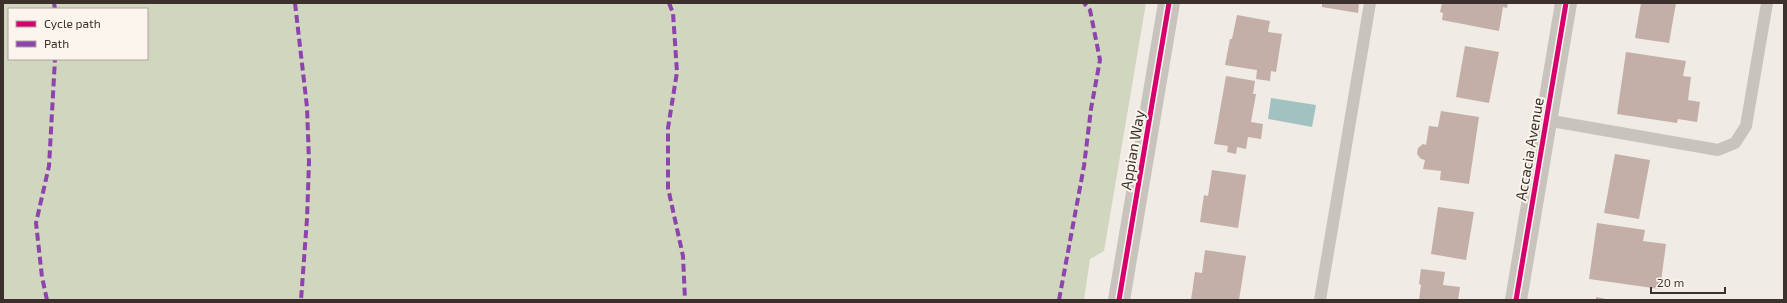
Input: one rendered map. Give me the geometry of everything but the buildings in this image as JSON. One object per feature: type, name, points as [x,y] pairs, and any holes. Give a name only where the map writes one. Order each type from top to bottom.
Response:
[{"type":"street","name":"Appian Way","points":[[1119,300],[1169,3]]},
{"type":"street","name":"Accacia Avenue","points":[[1516,300],[1566,3]]},
{"type":"lane","points":[[1320,300],[1370,3]]},
{"type":"lane","points":[[1546,120],[1718,150],[1735,143],[1746,126],[1767,3]]},
{"type":"green space","points":[[3,3],[1146,3],[1104,251],[1090,259],[1084,300],[3,300]]},
{"type":"water","points":[[1271,98],[1316,105],[1312,127],[1268,119]]},
{"type":"marked path","points":[[54,3],[55,8]]},
{"type":"marked path","points":[[295,3],[307,107],[309,162],[307,219],[301,300]]},
{"type":"marked path","points":[[669,3],[673,13],[677,72],[668,128],[668,188],[683,256],[685,300]]},
{"type":"marked path","points":[[1059,300],[1084,166],[1091,109],[1100,60],[1090,10],[1084,3]]},
{"type":"marked path","points":[[47,300],[42,277],[36,223],[49,166],[55,60]]},
{"type":"cycle path","points":[[1119,300],[1169,3]]},
{"type":"cycle path","points":[[1516,300],[1566,3]]}]
